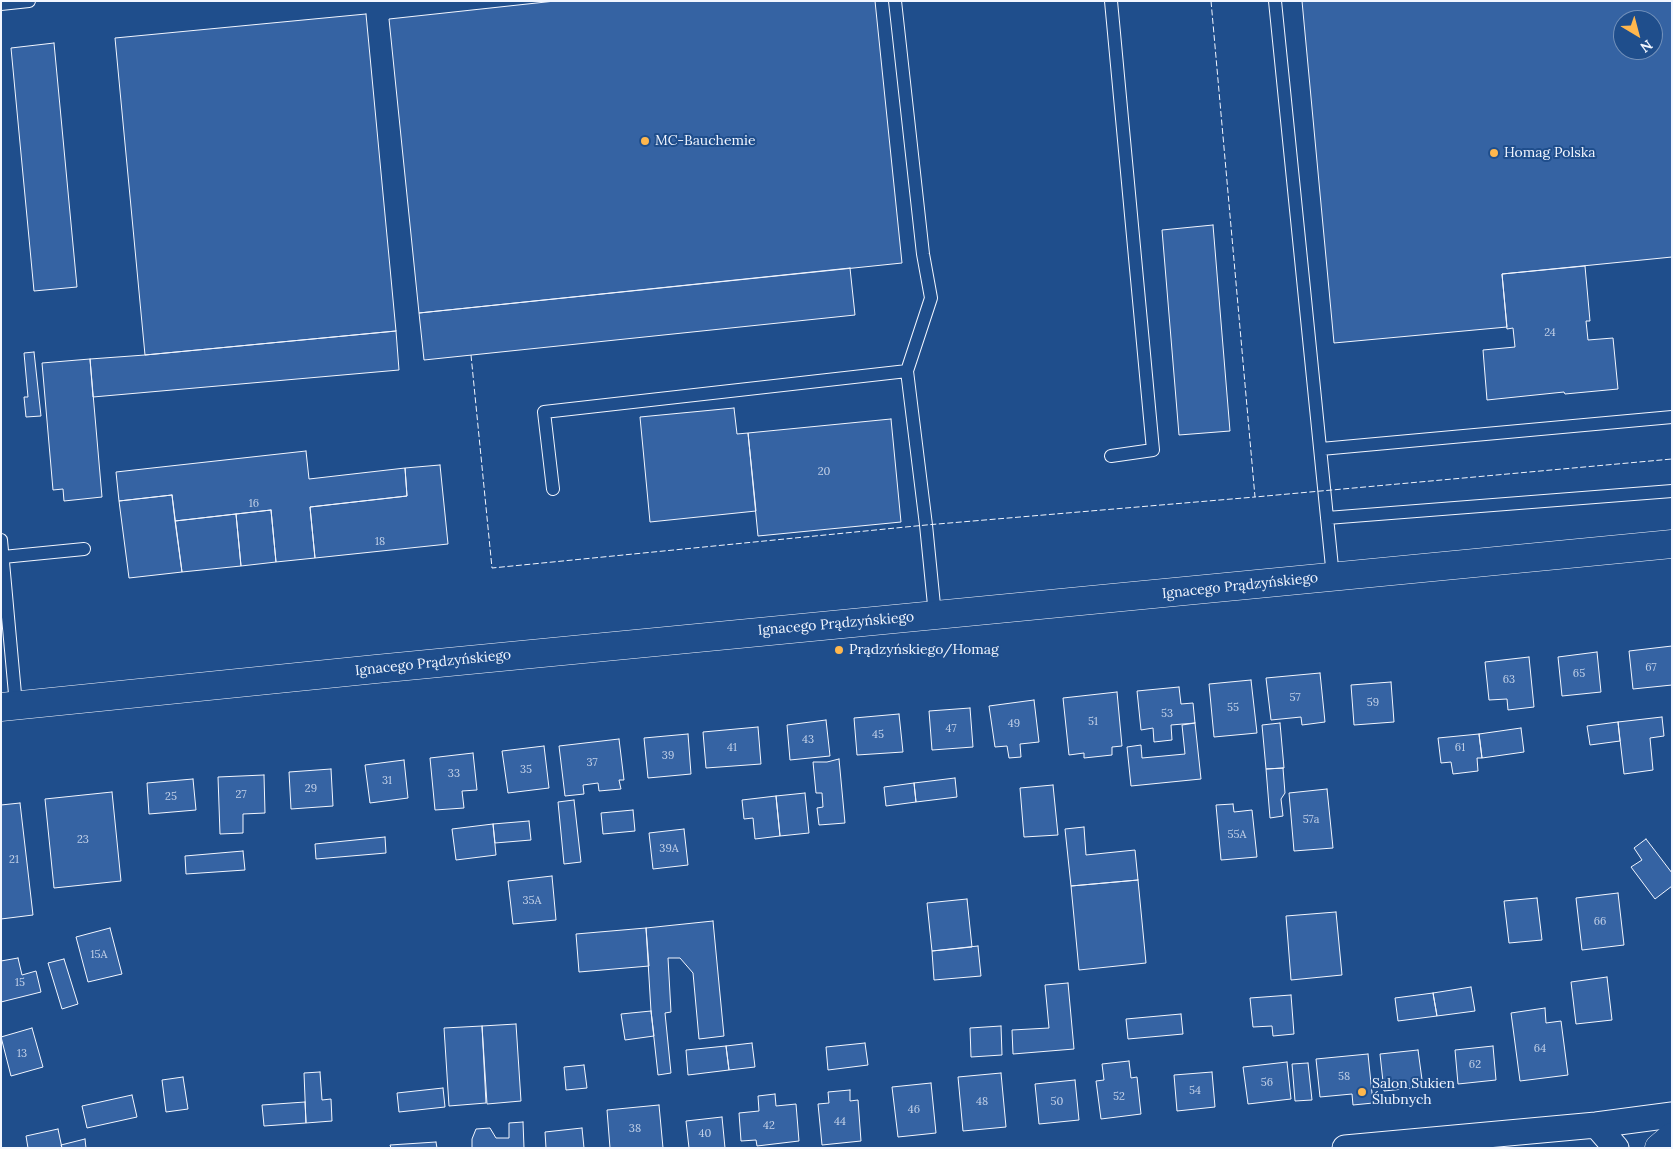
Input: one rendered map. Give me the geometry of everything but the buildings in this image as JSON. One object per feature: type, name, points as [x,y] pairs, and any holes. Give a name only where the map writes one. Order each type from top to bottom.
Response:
[{"type":"street","name":"Ignacego Prądzyńskiego","points":[[8,706],[1672,544]]},
{"type":"street","points":[[1345,1148],[1596,1125],[1672,1115]]},
{"type":"street","points":[[1596,1125],[1616,1148]]},
{"type":"street","points":[[1659,1148],[1672,1137]]},
{"type":"lane","points":[[1,4],[29,1]]},
{"type":"lane","points":[[895,1],[923,254],[931,298],[907,371],[926,525],[934,615]]},
{"type":"lane","points":[[1111,1],[1153,450],[1111,456]]},
{"type":"lane","points":[[1275,1],[1333,577]]},
{"type":"lane","points":[[553,489],[544,412],[907,371]]},
{"type":"lane","points":[[1321,450],[1672,417]]},
{"type":"lane","points":[[1327,518],[1672,491]]},
{"type":"lane","points":[[1,540],[8,706]]},
{"type":"lane","points":[[3,558],[84,549]]},
{"type":"fence","points":[[1211,1],[1255,497],[1672,459]]},
{"type":"fence","points":[[471,355],[492,568],[926,525],[1255,497]]},
{"type":"place","name":"MC-Bauchemie","points":[[645,141]]},
{"type":"place","name":"Homag Polska","points":[[1494,153]]},
{"type":"place","name":"Prądzyńskiego/Homag","points":[[839,650]]},
{"type":"place","name":"Salon Sukien Ślubnych","points":[[1362,1092]]}]
